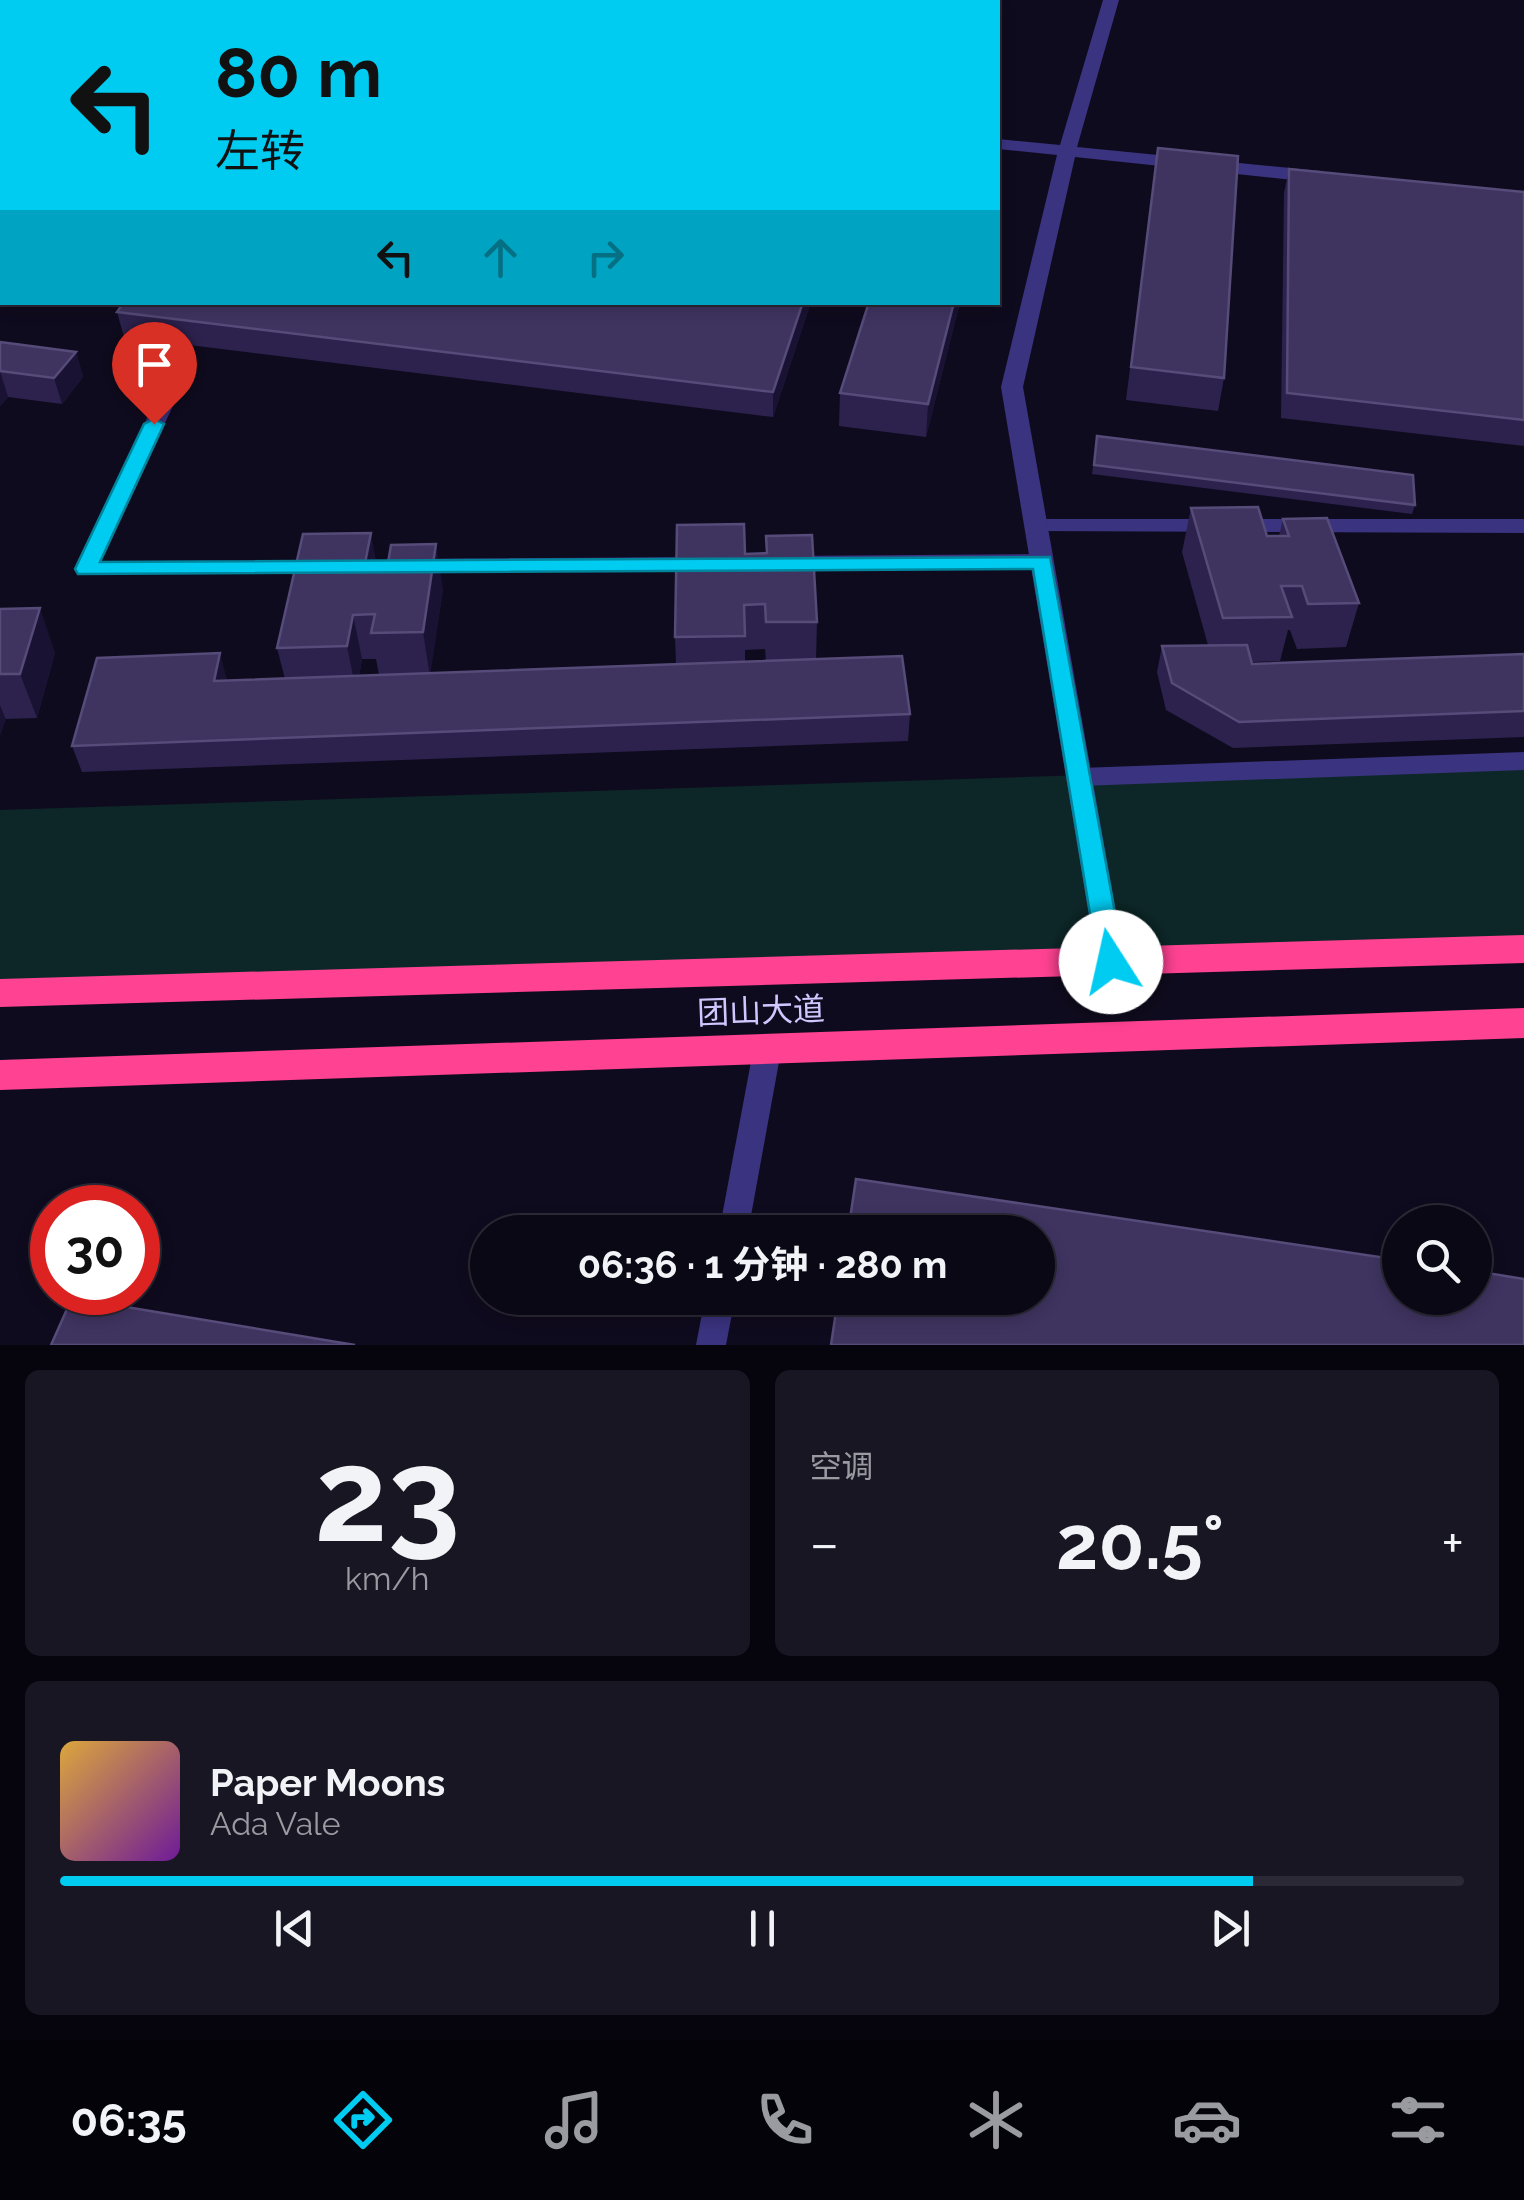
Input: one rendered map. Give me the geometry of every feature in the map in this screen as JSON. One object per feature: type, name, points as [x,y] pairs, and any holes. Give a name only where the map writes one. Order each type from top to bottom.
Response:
[{"type":"highway","name":"团山大道","points":[[0,993],[1524,949]]},
{"type":"highway","name":"团山大道","points":[[0,1075],[1524,1024]]},
{"type":"street","points":[[1110,0],[1068,152],[1012,386],[1111,962]]},
{"type":"street","points":[[1000,144],[1345,179]]},
{"type":"lane","points":[[171,388],[86,569],[344,567]]},
{"type":"lane","points":[[1036,526],[1524,526]]},
{"type":"lane","points":[[763,564],[1042,562]]},
{"type":"lane","points":[[384,566],[723,564]]},
{"type":"lane","points":[[1080,777],[1524,761]]},
{"type":"lane","points":[[736,1215],[767,1051]]},
{"type":"lane","points":[[711,1345],[717,1315]]},
{"type":"green space","points":[[1524,761],[1524,949],[0,993],[0,810]]},
{"type":"building","points":[[1158,148],[1238,156],[1224,378],[1131,367]]},
{"type":"building","points":[[1289,169],[1524,192],[1524,420],[1287,393]]},
{"type":"building","points":[[122,305],[802,305],[773,392],[117,312]]},
{"type":"building","points":[[868,305],[953,305],[928,404],[840,393]]},
{"type":"building","points":[[0,342],[76,352],[54,378],[0,371]]},
{"type":"building","points":[[1097,436],[1413,475],[1415,505],[1094,465]]},
{"type":"building","points":[[1258,507],[1267,536],[1289,536],[1283,519],[1327,518],[1359,603],[1308,604],[1302,586],[1281,586],[1292,617],[1223,618],[1191,508]]},
{"type":"building","points":[[744,524],[745,554],[767,553],[766,536],[812,535],[817,622],[766,622],[765,604],[744,605],[745,636],[675,637],[677,525]]},
{"type":"building","points":[[371,533],[365,563],[388,563],[391,545],[436,544],[423,632],[371,633],[375,614],[353,615],[347,646],[277,648],[303,534]]},
{"type":"building","points":[[40,608],[20,674],[0,674],[0,609]]},
{"type":"building","points":[[1247,645],[1252,664],[1524,654],[1524,711],[1239,722],[1172,683],[1162,646]]},
{"type":"building","points":[[220,653],[214,681],[902,656],[910,714],[72,746],[97,658]]},
{"type":"building","points":[[856,1179],[1382,1257],[1382,1315],[1492,1315],[1492,1274],[1524,1279],[1524,1345],[831,1345],[835,1315],[1055,1315],[1055,1215],[851,1215]]},
{"type":"building","points":[[160,1313],[355,1345],[51,1345],[64,1315]]},
{"type":"route","points":[[154,424],[86,569],[1042,562],[1111,962]]}]
